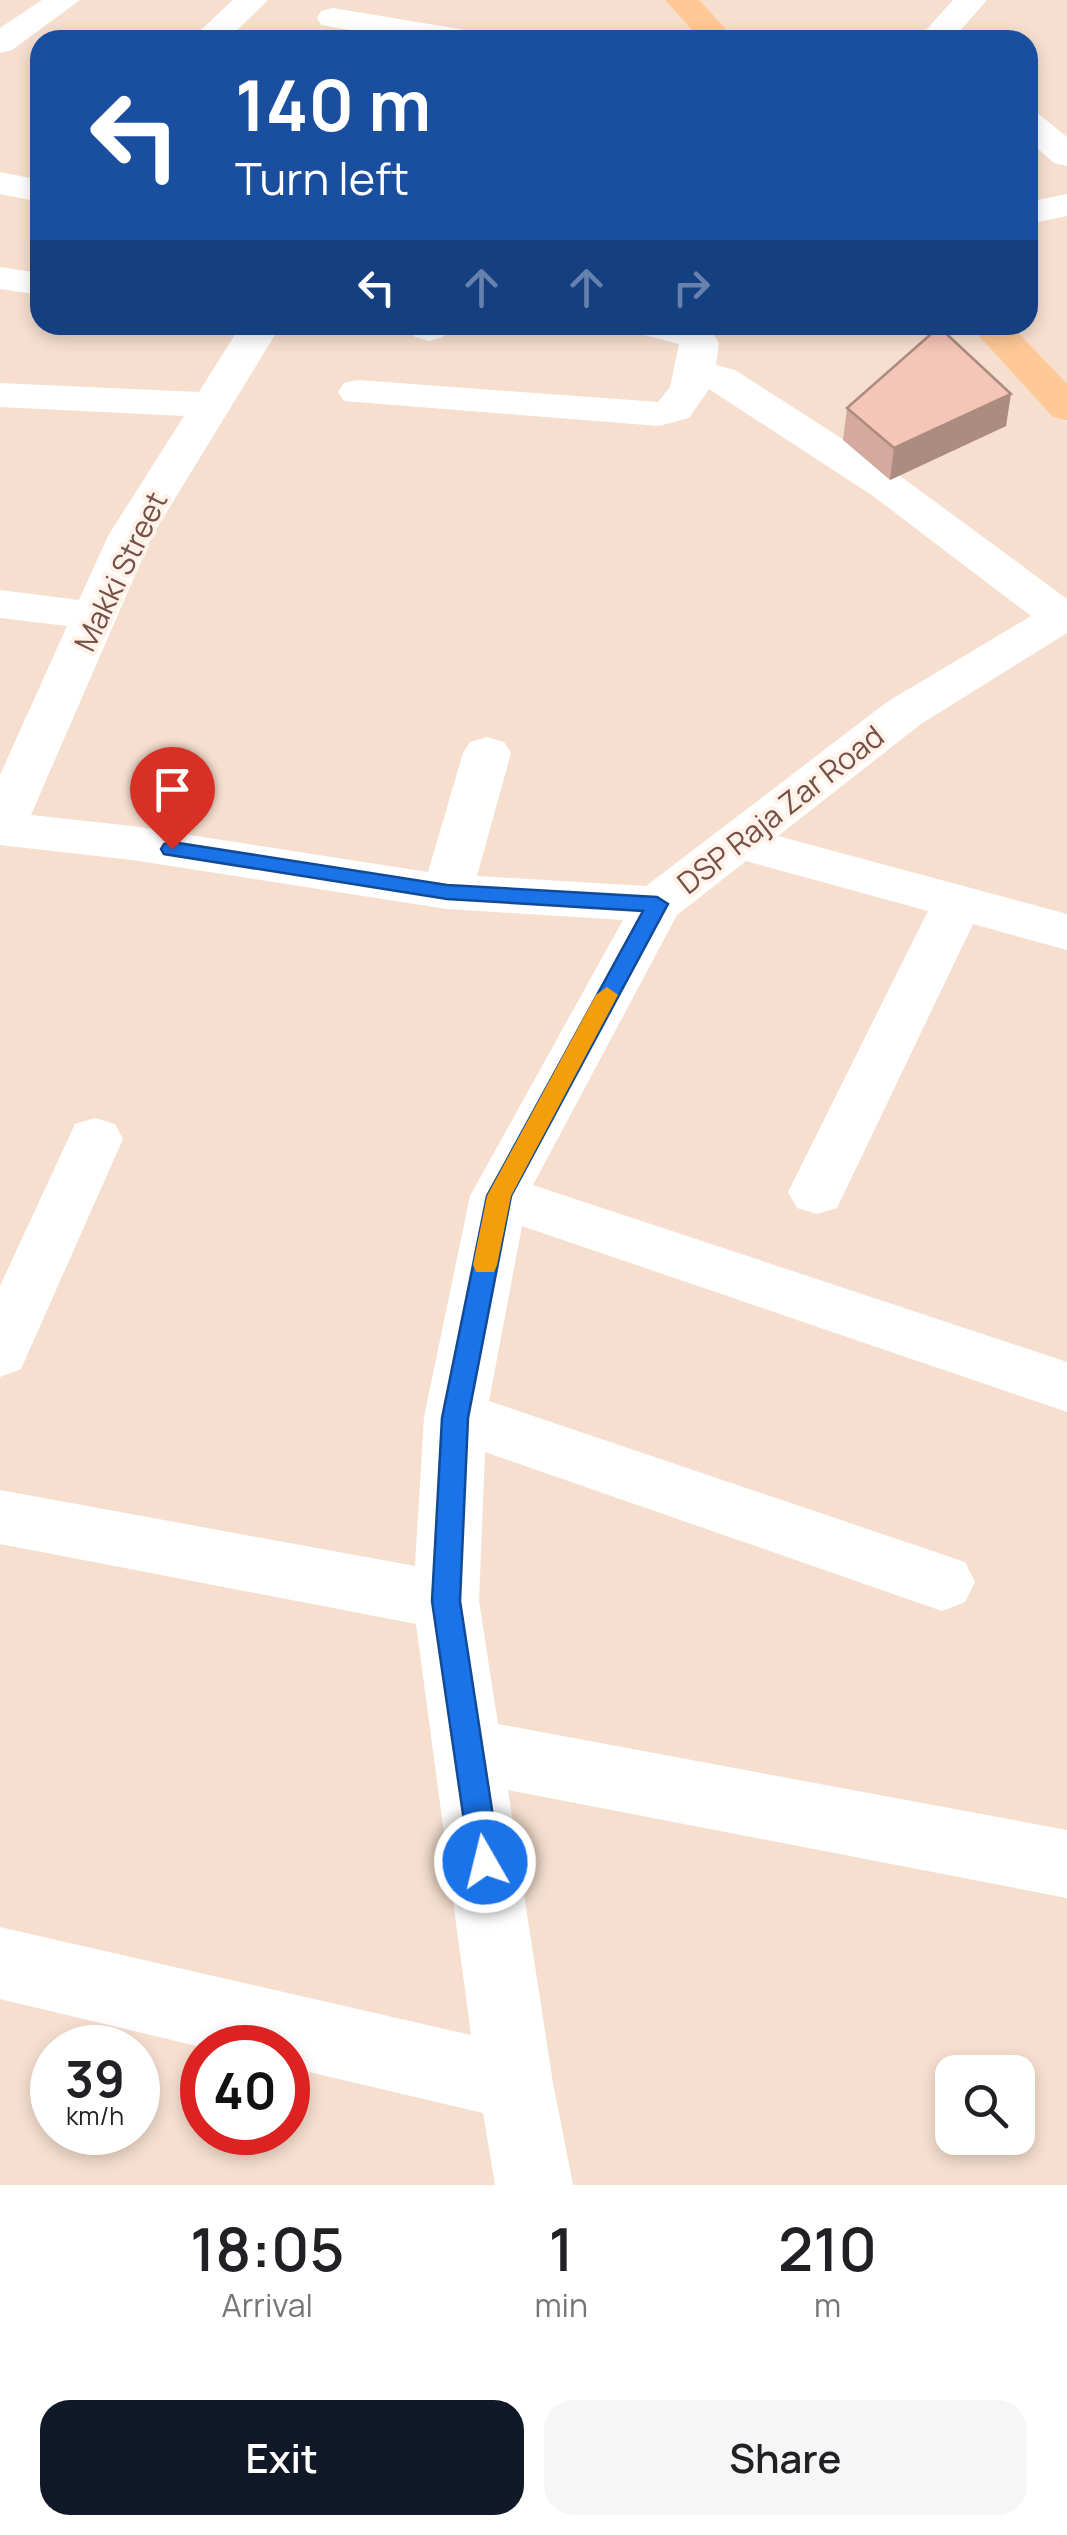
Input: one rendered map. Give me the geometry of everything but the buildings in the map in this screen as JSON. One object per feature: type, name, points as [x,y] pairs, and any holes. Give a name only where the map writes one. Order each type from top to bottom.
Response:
[{"type":"main road","points":[[681,0],[704,30]]},
{"type":"main road","points":[[998,335],[1067,408]]},
{"type":"street","points":[[3,0],[55,6]]},
{"type":"street","points":[[218,30],[252,0]]},
{"type":"street","points":[[943,30],[970,0]]},
{"type":"street","points":[[0,43],[55,6]]},
{"type":"street","points":[[333,18],[404,30]]},
{"type":"street","points":[[1038,130],[1067,155]]},
{"type":"street","points":[[0,183],[30,188]]},
{"type":"street","points":[[1038,211],[1067,205]]},
{"type":"street","points":[[0,278],[30,282]]},
{"type":"street","name":"Makki Street","points":[[1,828],[130,536],[255,335]]},
{"type":"street","points":[[358,392],[659,414],[676,412],[684,405],[695,371],[699,343],[690,335]]},
{"type":"street","points":[[695,371],[721,379],[888,487],[1064,615]]},
{"type":"street","points":[[0,396],[211,405]]},
{"type":"street","points":[[0,604],[94,616]]},
{"type":"street","name":"DSP Raja Zar Road","points":[[534,2185],[515,2083],[446,1601],[455,1418],[499,1196],[657,904],[904,712],[1064,615]]},
{"type":"street","points":[[447,892],[487,753]]},
{"type":"street","points":[[1,828],[132,843],[447,892],[657,904]]},
{"type":"street","points":[[738,842],[1067,932]]},
{"type":"street","points":[[817,1192],[958,902]]},
{"type":"street","points":[[0,1352],[95,1139]]},
{"type":"street","points":[[499,1196],[1067,1387]]},
{"type":"street","points":[[455,1418],[553,1447],[942,1582]]},
{"type":"street","points":[[0,1517],[446,1601]]},
{"type":"street","points":[[470,1752],[1067,1864]]},
{"type":"street","points":[[0,1964],[515,2083]]},
{"type":"shaded area","points":[[0,0],[1067,0],[1067,2185],[0,2185]]},
{"type":"slow traffic","points":[[485,1265],[499,1196],[607,995]]},
{"type":"route","points":[[172,849],[447,892],[657,904],[499,1196],[455,1418],[446,1601],[485,1862]]}]
